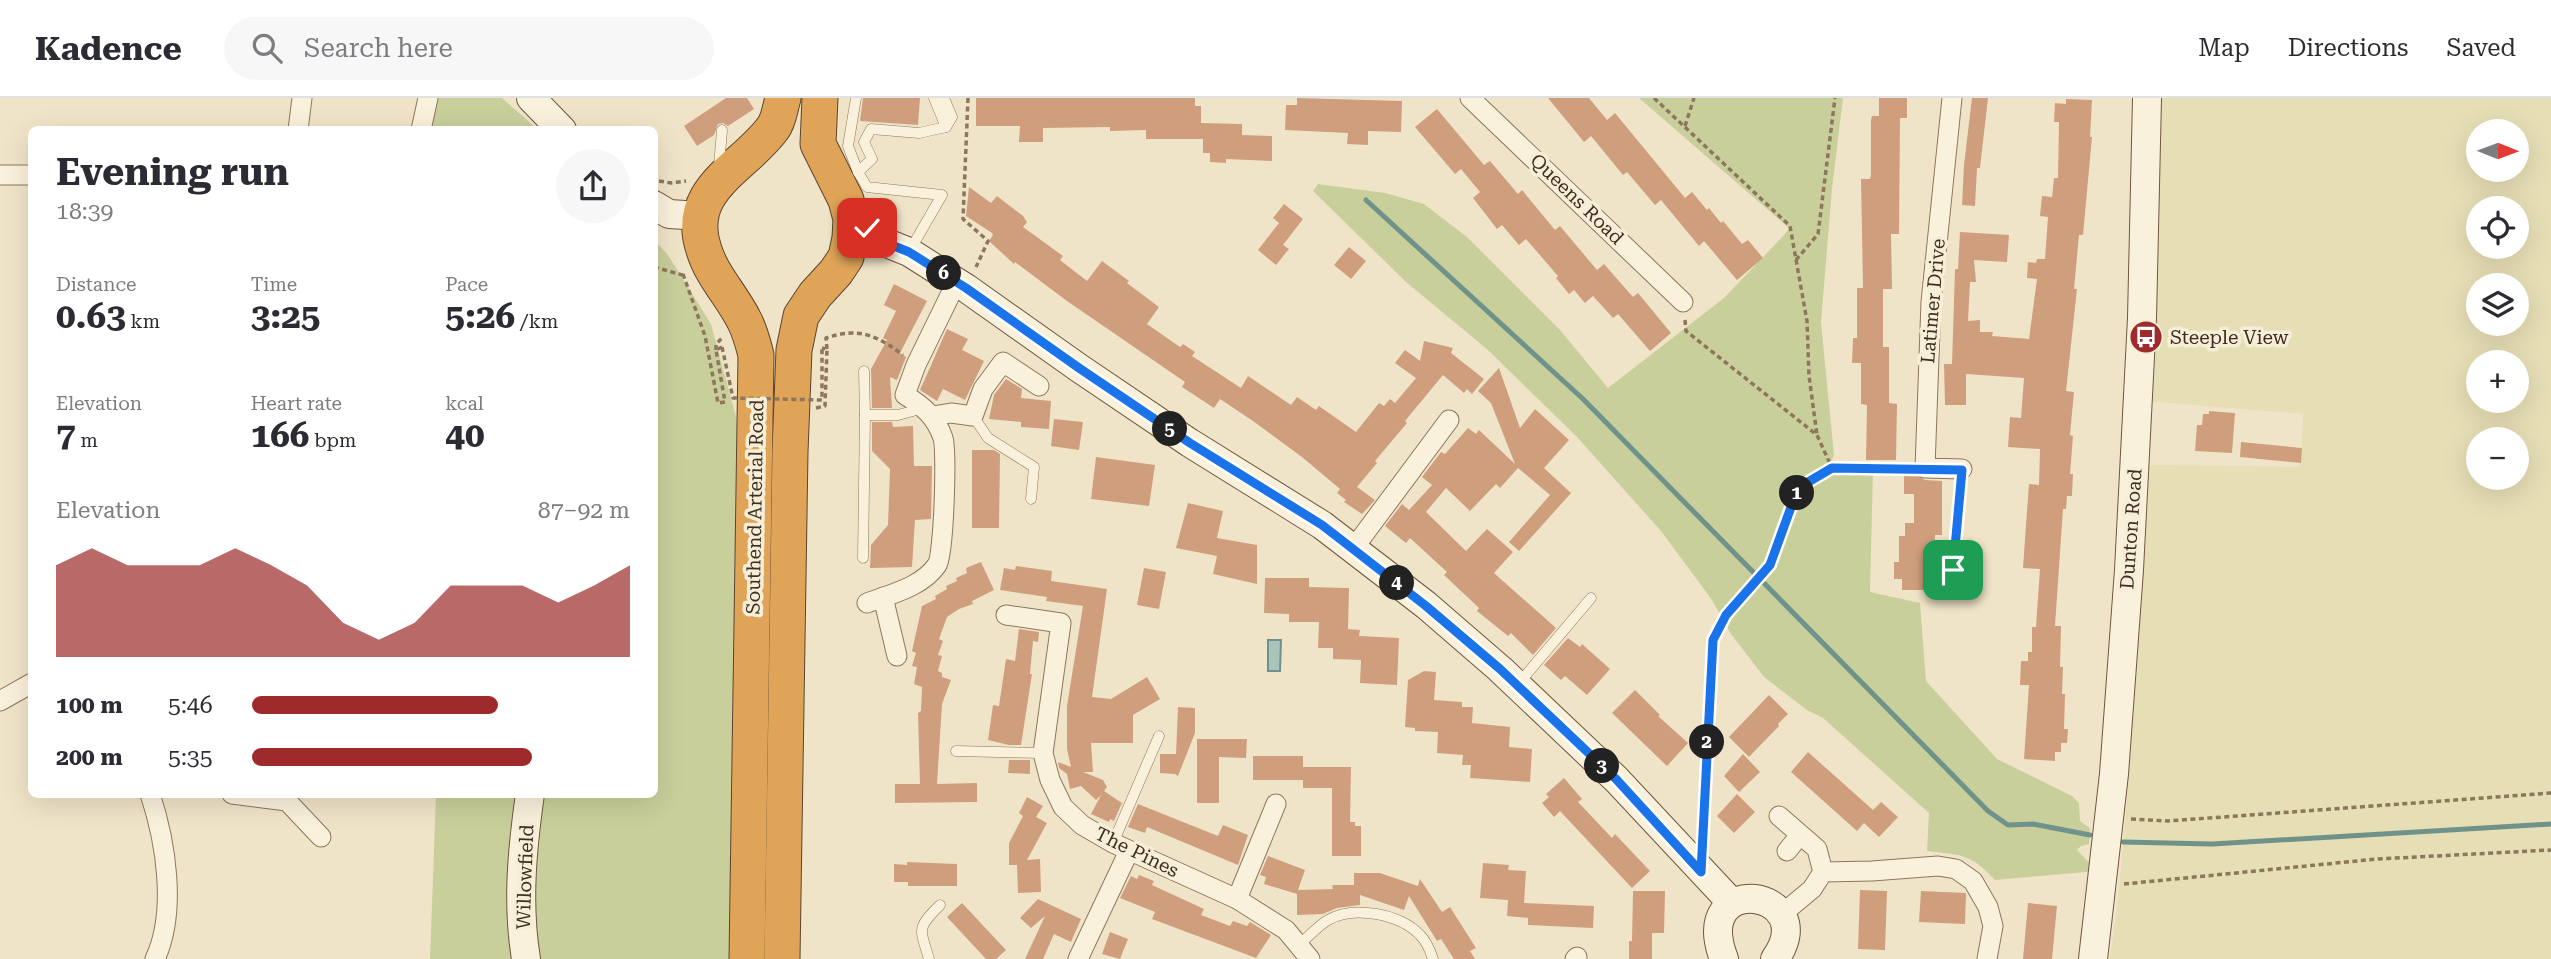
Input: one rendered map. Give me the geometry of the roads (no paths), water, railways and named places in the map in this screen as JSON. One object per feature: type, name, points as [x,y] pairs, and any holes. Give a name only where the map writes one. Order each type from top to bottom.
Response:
[{"type":"highway","name":"Southend Arterial Road","points":[[747,959],[756,355],[745,322],[703,250],[700,231],[701,216],[709,192],[754,150],[775,125],[783,98]]},
{"type":"highway","name":"Southend Arterial Road","points":[[782,959],[794,351],[801,316],[814,295],[846,257],[851,219],[852,186],[818,144],[820,98]]},
{"type":"street","points":[[298,126],[302,98]]},
{"type":"street","points":[[422,126],[428,98]]},
{"type":"street","points":[[531,98],[558,126]]},
{"type":"street","name":"Queens Road","points":[[1471,98],[1683,302]]},
{"type":"street","name":"Latimer Drive","points":[[1952,98],[1931,302],[1925,468],[1962,470]]},
{"type":"street","name":"Dunton Road","points":[[2093,959],[2114,774],[2136,463],[2143,318],[2147,98]]},
{"type":"street","points":[[0,175],[28,175]]},
{"type":"street","points":[[852,186],[879,240],[909,252],[962,285],[1190,443],[1322,525],[1426,606],[1517,685],[1616,779],[1732,903]]},
{"type":"street","points":[[658,207],[669,214],[701,216]]},
{"type":"street","points":[[836,272],[869,258],[909,252]]},
{"type":"street","points":[[897,656],[875,600],[920,583],[939,564],[946,456],[943,438],[929,412],[905,395],[916,365],[962,285]]},
{"type":"street","points":[[929,412],[973,416],[983,389],[1003,362],[1039,386]]},
{"type":"street","points":[[1353,549],[1450,420]]},
{"type":"street","name":"The Pines","points":[[1006,615],[1061,623],[1043,753],[1050,780],[1063,807],[1082,825],[1121,847],[1237,899],[1286,930],[1305,952]]},
{"type":"street","points":[[0,701],[28,685]]},
{"type":"street","points":[[155,959],[161,947],[165,922],[166,860],[157,798]]},
{"type":"street","points":[[263,798],[287,801],[321,837]]},
{"type":"street","name":"Willowfield","points":[[526,959],[520,915],[520,886],[530,798]]},
{"type":"street","points":[[1237,899],[1276,804]]},
{"type":"street","points":[[1779,816],[1817,849],[1823,872],[1812,890],[1782,914]]},
{"type":"street","points":[[1787,850],[1801,835]]},
{"type":"street","points":[[1078,959],[1121,847]]},
{"type":"street","points":[[1823,872],[1929,866],[1956,869],[1973,881],[1988,907],[1993,926],[1987,959]]},
{"type":"street","points":[[1724,959],[1716,936],[1717,923],[1732,903],[1742,898],[1754,897],[1765,900],[1782,914],[1786,937],[1775,959]]},
{"type":"lane","points":[[852,186],[848,146],[856,98]]},
{"type":"lane","points":[[934,98],[946,127]]},
{"type":"lane","points":[[852,186],[872,159],[864,142],[871,129],[919,133],[946,127],[952,117],[944,98]]},
{"type":"lane","points":[[716,184],[722,155],[722,130]]},
{"type":"lane","points":[[852,186],[942,195],[909,252]]},
{"type":"lane","points":[[863,558],[864,370]]},
{"type":"lane","points":[[865,415],[929,412]]},
{"type":"lane","points":[[973,416],[988,438],[1034,467],[1031,499]]},
{"type":"lane","points":[[1517,685],[1591,598]]},
{"type":"lane","points":[[1121,847],[1159,736]]},
{"type":"lane","points":[[956,751],[1043,753]]},
{"type":"lane","points":[[929,959],[921,931],[923,922],[940,905]]},
{"type":"lane","points":[[1305,952],[1328,920],[1343,915],[1366,913],[1405,923],[1429,946],[1433,959]]},
{"type":"water","points":[[1268,640],[1281,640],[1280,671],[1268,671]]},
{"type":"waterway","points":[[1366,200],[1583,399],[1988,811],[2008,825],[2033,824],[2090,835]]},
{"type":"waterway","points":[[2123,842],[2212,844],[2551,824]]},
{"type":"place","name":"Steeple View","points":[[2146,337]]}]
